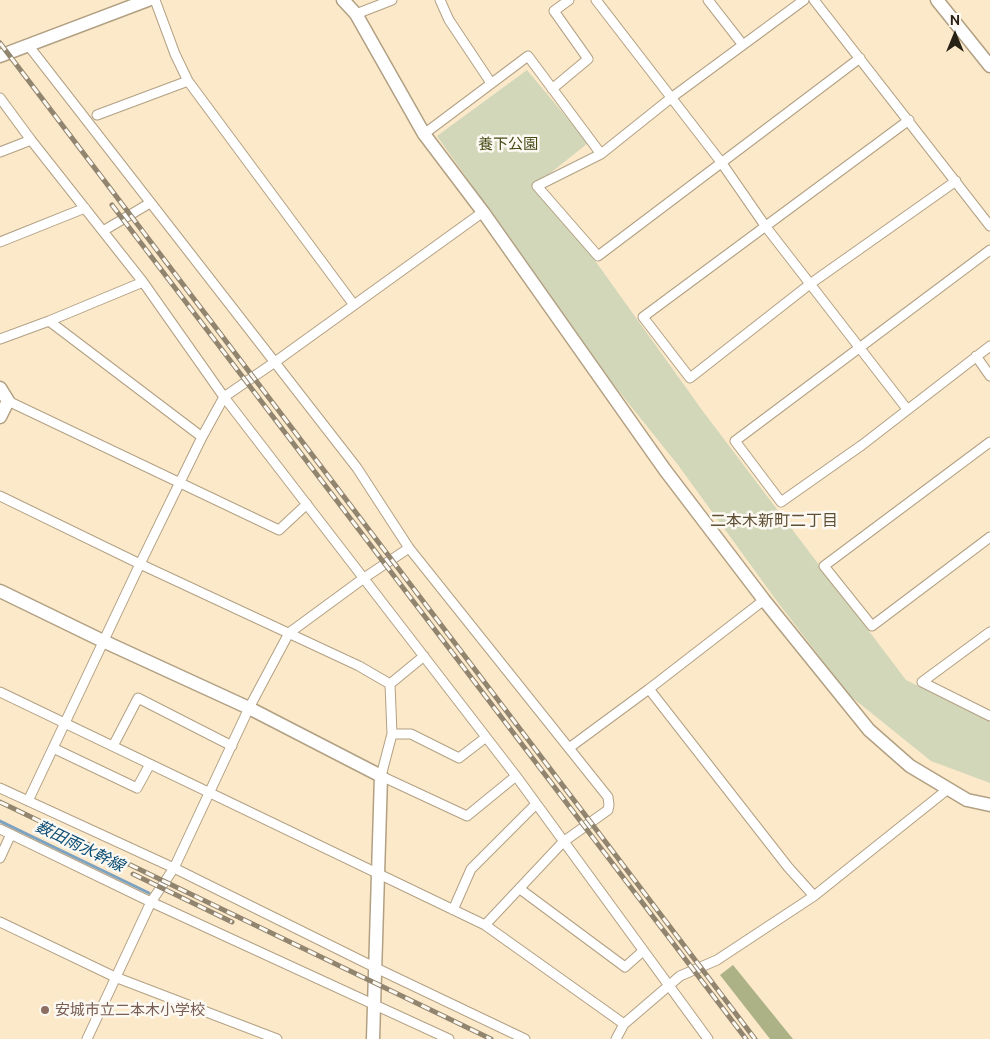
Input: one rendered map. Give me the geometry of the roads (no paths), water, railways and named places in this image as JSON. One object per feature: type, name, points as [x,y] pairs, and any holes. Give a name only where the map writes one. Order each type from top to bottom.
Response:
[{"type":"street","points":[[0,56],[148,0]]},
{"type":"street","points":[[155,0],[175,54],[188,81],[354,305]]},
{"type":"street","points":[[344,0],[356,14],[424,134],[483,212],[665,470],[764,600],[869,730],[910,766],[967,800],[990,805]]},
{"type":"street","points":[[356,14],[392,0]]},
{"type":"street","points":[[440,0],[449,20],[491,83]]},
{"type":"street","points":[[552,89],[588,59],[554,11],[569,0]]},
{"type":"street","points":[[596,0],[721,162],[766,227],[906,409]]},
{"type":"street","points":[[708,0],[743,45]]},
{"type":"street","points":[[804,0],[671,98],[601,154],[537,186],[598,256],[860,58]]},
{"type":"street","points":[[814,0],[990,226]]},
{"type":"street","points":[[937,0],[990,66]]},
{"type":"street","points":[[28,45],[357,468],[409,548],[608,797],[608,810],[563,842],[520,890],[485,925]]},
{"type":"street","points":[[424,134],[528,56],[601,154]]},
{"type":"street","points":[[97,115],[188,81]]},
{"type":"street","points":[[0,98],[143,282],[224,397],[516,776],[535,805],[708,1039]]},
{"type":"street","points":[[909,120],[643,317],[690,378],[810,284],[956,181]]},
{"type":"street","points":[[0,152],[31,140]]},
{"type":"street","points":[[103,231],[150,203]]},
{"type":"street","points":[[0,242],[85,208]]},
{"type":"street","points":[[28,801],[179,483],[224,397],[483,212]]},
{"type":"street","points":[[990,250],[735,441],[781,502],[862,445],[906,409],[990,346]]},
{"type":"street","points":[[0,339],[143,282]]},
{"type":"street","points":[[49,321],[202,437]]},
{"type":"street","points":[[976,356],[990,376]]},
{"type":"street","points":[[0,388],[8,401],[280,530],[306,504]]},
{"type":"street","points":[[0,417],[8,401]]},
{"type":"street","points":[[990,442],[824,566],[872,626],[990,537]]},
{"type":"street","points":[[0,496],[140,564],[359,666],[390,684]]},
{"type":"street","points":[[87,1039],[151,902],[174,868],[250,708],[289,633],[364,578],[409,548]]},
{"type":"street","points":[[0,591],[103,641],[250,708],[381,776],[467,816],[516,776]]},
{"type":"street","points":[[569,748],[764,600]]},
{"type":"street","points":[[990,632],[922,682],[990,716]]},
{"type":"street","points":[[390,684],[424,656]]},
{"type":"street","points":[[373,1039],[381,776],[392,734],[390,684]]},
{"type":"street","points":[[649,689],[788,868],[814,896]]},
{"type":"street","points":[[0,692],[485,925],[624,1024]]},
{"type":"street","points":[[113,746],[138,698],[232,746]]},
{"type":"street","points":[[392,734],[411,734],[460,758],[485,738]]},
{"type":"street","points":[[53,748],[137,788],[150,764]]},
{"type":"street","points":[[0,788],[174,868],[525,1039]]},
{"type":"street","points":[[616,1039],[624,1024],[668,985],[680,976],[718,960],[814,896],[948,789]]},
{"type":"street","points":[[453,910],[471,870],[535,805]]},
{"type":"street","points":[[0,828],[151,902],[448,1039]]},
{"type":"street","points":[[0,858],[11,834]]},
{"type":"street","points":[[520,890],[625,967],[643,951]]},
{"type":"street","points":[[0,922],[115,977],[273,1038]]},
{"type":"waterway","name":"薮田雨水幹線","points":[[0,821],[149,893]]},
{"type":"railway","points":[[0,43],[755,1039]]},
{"type":"railway","points":[[112,205],[746,1039]]},
{"type":"railway","points":[[0,802],[491,1039]]},
{"type":"railway","points":[[133,874],[232,922]]},
{"type":"place","name":"安城市立二本木小学校","points":[[45,1010]]},
{"type":"district","name":"二本木新町二丁目","points":[[774,521]]},
{"type":"park label","name":"養下公園","points":[[508,144]]}]
